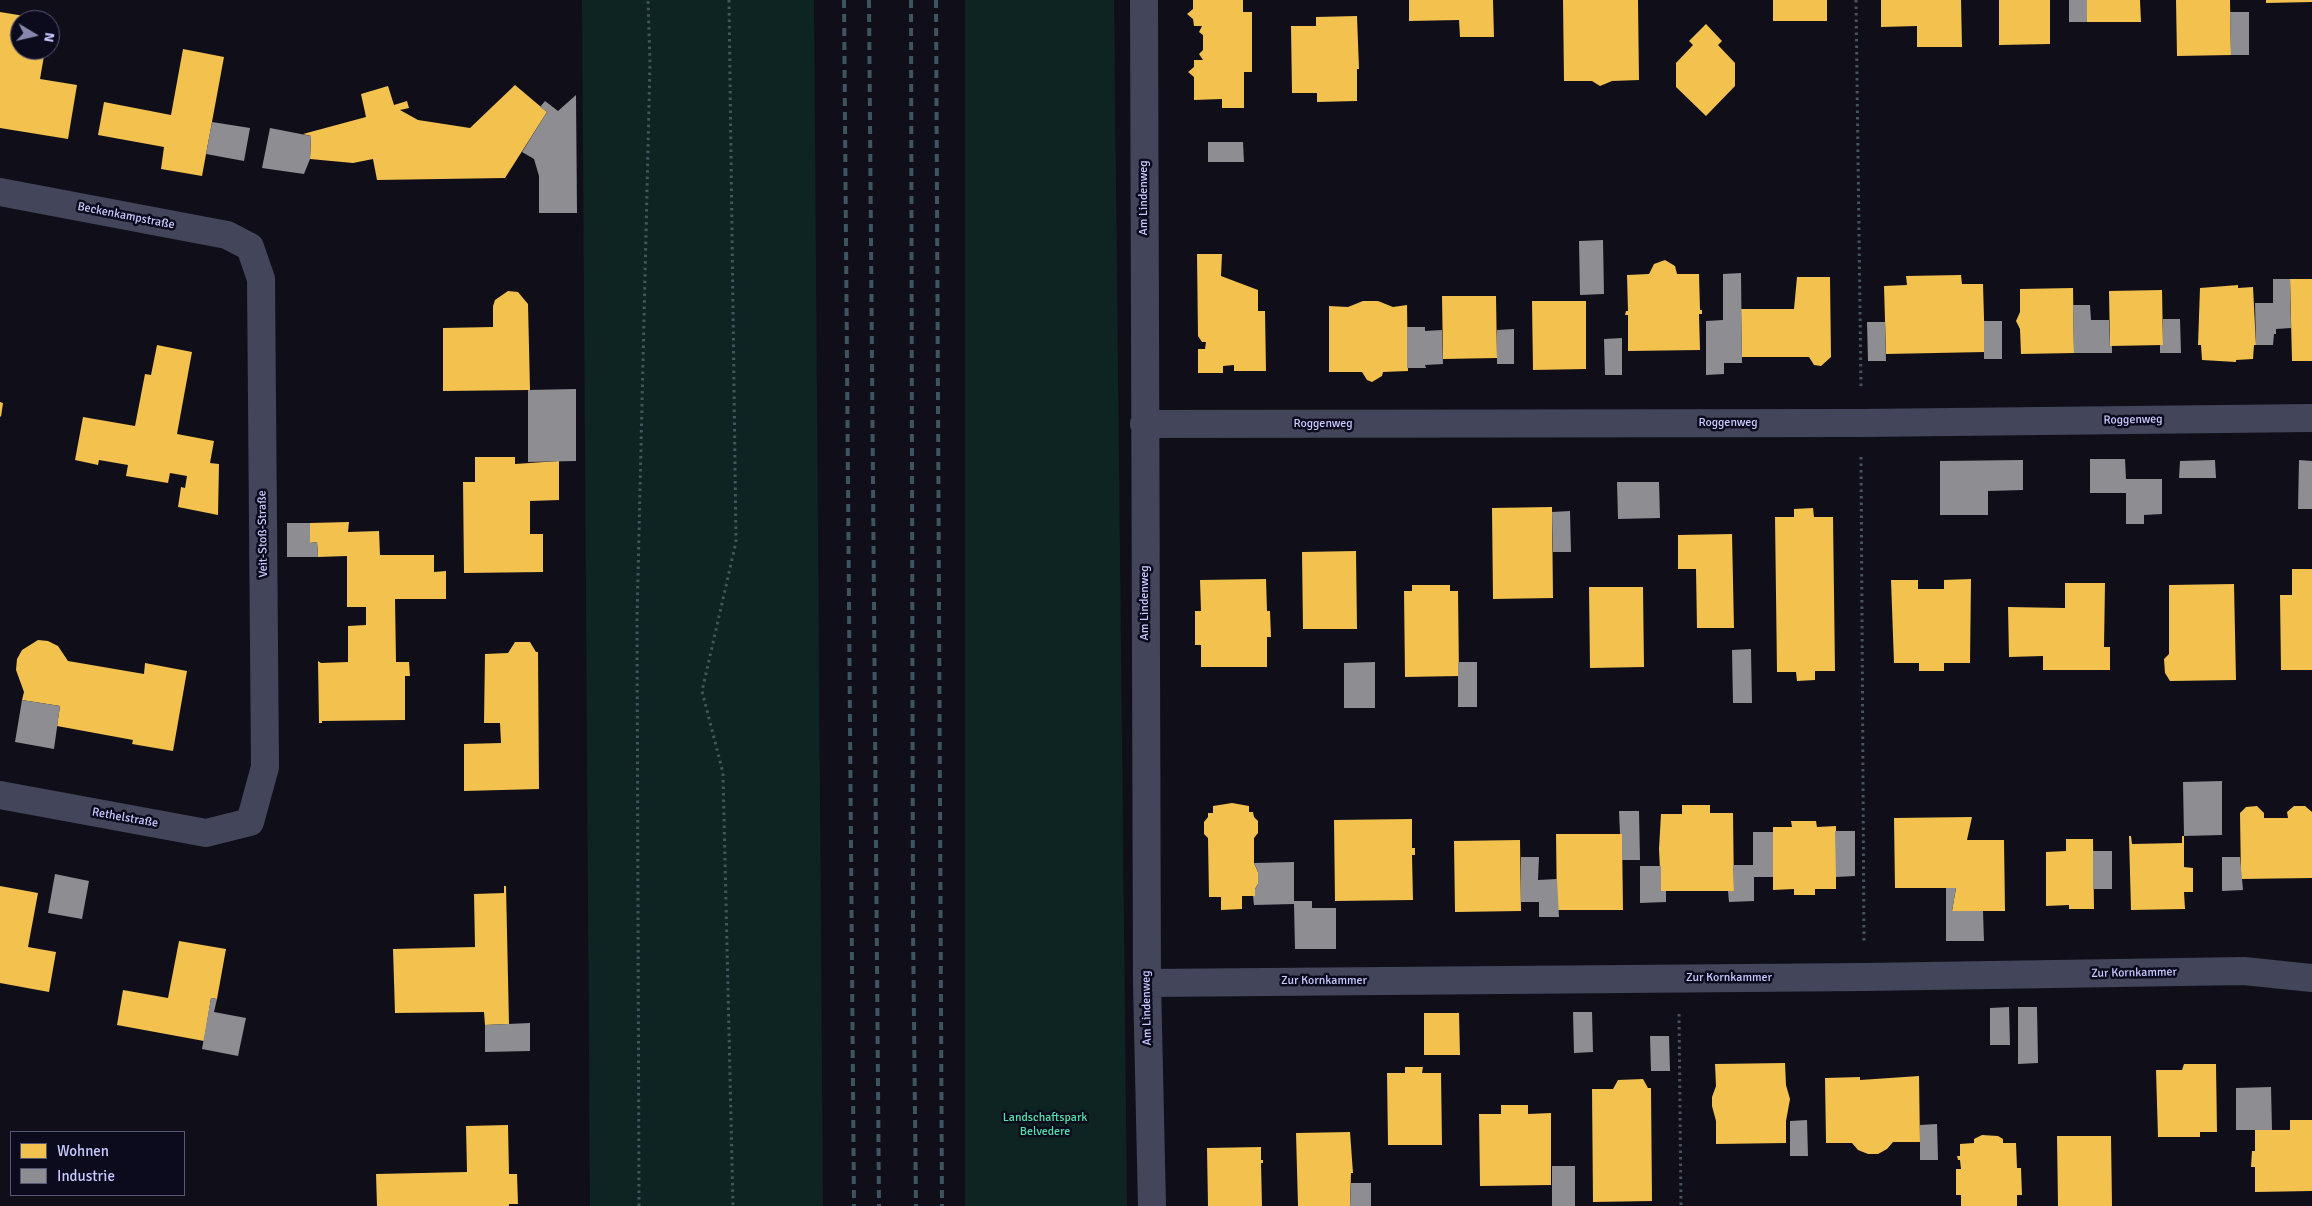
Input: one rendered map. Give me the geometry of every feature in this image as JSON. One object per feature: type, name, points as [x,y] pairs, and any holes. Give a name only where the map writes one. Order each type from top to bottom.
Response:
[{"type":"street","name":"Am Lindenweg","points":[[1144,0],[1147,982],[1152,1206]]},
{"type":"street","name":"Beckenkampstraße","points":[[0,192],[226,235],[250,247]]},
{"type":"street","name":"Veit-Stoß-Straße","points":[[250,247],[260,279],[265,767],[250,822]]},
{"type":"street","name":"Roggenweg","points":[[1144,424],[1861,423],[2312,418]]},
{"type":"street","name":"Rethelstraße","points":[[0,795],[206,833],[250,822]]},
{"type":"street","name":"Zur Kornkammer","points":[[1147,982],[1864,977],[2244,971],[2312,978]]},
{"type":"path","points":[[640,1206],[637,618],[650,63],[648,0]]},
{"type":"path","points":[[729,0],[736,542],[702,692],[723,773],[734,1206]]},
{"type":"path","points":[[1856,0],[1861,423],[1864,977]]},
{"type":"path","points":[[1678,978],[1681,1206]]},
{"type":"green space","points":[[582,0],[814,0],[823,1206],[590,1206]]},
{"type":"green space","name":"Landschaftspark Belvedere","points":[[965,0],[1114,0],[1127,1206],[965,1206]]},
{"type":"building: Wohnen","points":[[1193,0],[1243,0],[1243,12],[1252,12],[1252,72],[1244,72],[1244,108],[1222,108],[1222,99],[1194,100],[1194,77],[1188,72],[1194,67],[1194,60],[1203,60],[1199,54],[1203,50],[1203,35],[1199,32],[1202,26],[1194,26],[1193,19],[1187,14],[1193,9]]},
{"type":"building: Wohnen","points":[[1409,0],[1493,0],[1494,37],[1460,37],[1459,20],[1409,21]]},
{"type":"building: Wohnen","points":[[1563,0],[1638,0],[1639,80],[1612,81],[1600,86],[1592,81],[1564,81]]},
{"type":"building: Wohnen","points":[[1773,0],[1827,0],[1827,21],[1773,21]]},
{"type":"building: Wohnen","points":[[1881,0],[1961,0],[1962,47],[1917,47],[1917,26],[1881,27]]},
{"type":"building: Wohnen","points":[[1999,0],[2050,0],[2050,44],[1999,45]]},
{"type":"building: Wohnen","points":[[2087,0],[2140,0],[2141,22],[2087,22]]},
{"type":"building: Wohnen","points":[[2176,0],[2230,0],[2231,55],[2177,56]]},
{"type":"building: Wohnen","points":[[2266,0],[2312,0],[2312,2],[2266,3]]},
{"type":"building: Wohnen","points":[[0,12],[10,14],[10,60],[43,60],[40,79],[77,85],[68,139],[0,128]]},
{"type":"building: Wohnen","points":[[1357,16],[1359,69],[1357,69],[1357,101],[1317,102],[1317,93],[1292,93],[1291,26],[1316,26],[1316,17]]},
{"type":"building: Wohnen","points":[[1706,24],[1722,41],[1718,45],[1735,63],[1735,86],[1706,116],[1676,87],[1676,63],[1693,45],[1689,41]]},
{"type":"building: Wohnen","points":[[183,49],[224,57],[202,176],[161,169],[164,147],[98,135],[104,102],[171,115]]},
{"type":"building: Wohnen","points":[[515,85],[547,112],[505,178],[377,180],[373,159],[353,163],[310,159],[311,136],[303,134],[366,117],[361,94],[388,86],[394,105],[407,101],[409,108],[400,110],[418,120],[470,128]]},
{"type":"building: Wohnen","points":[[1197,254],[1222,254],[1221,276],[1258,290],[1258,311],[1265,311],[1266,371],[1234,371],[1234,365],[1223,366],[1223,373],[1198,373],[1198,349],[1205,349],[1206,342],[1202,342],[1198,336]]},
{"type":"building: Wohnen","points":[[1665,260],[1675,266],[1677,274],[1699,274],[1700,310],[1702,310],[1702,314],[1699,314],[1700,350],[1628,351],[1628,315],[1625,315],[1626,311],[1628,311],[1627,275],[1649,274],[1654,264]]},
{"type":"building: Wohnen","points":[[1961,275],[1962,284],[1983,284],[1985,352],[1886,354],[1884,286],[1907,285],[1906,276]]},
{"type":"building: Wohnen","points":[[1797,277],[1830,277],[1831,357],[1821,366],[1814,365],[1809,357],[1742,357],[1741,309],[1794,309]]},
{"type":"building: Wohnen","points":[[2290,279],[2312,279],[2312,361],[2292,361]]},
{"type":"building: Wohnen","points":[[2238,285],[2238,288],[2253,287],[2256,345],[2254,345],[2253,359],[2236,360],[2236,362],[2202,360],[2201,345],[2198,345],[2200,288]]},
{"type":"building: Wohnen","points":[[2073,288],[2074,353],[2021,354],[2020,329],[2016,321],[2020,312],[2020,289]]},
{"type":"building: Wohnen","points":[[2162,290],[2163,345],[2110,346],[2109,291]]},
{"type":"building: Wohnen","points":[[508,291],[518,292],[528,304],[530,390],[443,391],[443,328],[493,327],[493,306],[495,300]]},
{"type":"building: Wohnen","points":[[1442,296],[1496,296],[1497,358],[1443,359]]},
{"type":"building: Wohnen","points":[[1363,301],[1378,301],[1393,307],[1407,305],[1408,371],[1383,372],[1382,376],[1372,382],[1367,380],[1362,372],[1329,372],[1329,306],[1348,307]]},
{"type":"building: Wohnen","points":[[1532,301],[1586,301],[1586,369],[1533,370]]},
{"type":"building: Wohnen","points":[[157,345],[192,352],[177,434],[214,441],[210,463],[219,464],[218,515],[178,507],[181,487],[185,488],[187,476],[170,473],[168,483],[126,476],[128,465],[99,460],[98,465],[75,460],[83,417],[135,426],[145,374],[151,375]]},
{"type":"building: Wohnen","points":[[0,402],[3,403],[1,417],[0,416]]},
{"type":"building: Wohnen","points":[[475,457],[515,457],[515,464],[559,461],[559,500],[530,501],[530,534],[543,534],[543,572],[464,573],[463,482],[475,482]]},
{"type":"building: Wohnen","points":[[1552,507],[1553,598],[1493,599],[1492,508]]},
{"type":"building: Wohnen","points":[[1813,508],[1814,517],[1833,517],[1835,671],[1815,671],[1815,680],[1797,681],[1796,672],[1777,672],[1775,517],[1794,517],[1794,509]]},
{"type":"building: Wohnen","points":[[349,522],[348,532],[379,531],[380,555],[434,555],[434,572],[446,571],[446,599],[395,599],[396,662],[409,662],[410,676],[405,676],[405,720],[322,721],[322,723],[319,723],[318,661],[321,663],[348,662],[348,626],[366,625],[366,607],[347,607],[347,556],[318,557],[317,542],[310,543],[310,523]]},
{"type":"building: Wohnen","points":[[1732,534],[1734,628],[1697,628],[1696,569],[1678,569],[1678,535]]},
{"type":"building: Wohnen","points":[[1356,551],[1357,629],[1303,629],[1302,552]]},
{"type":"building: Wohnen","points":[[2292,569],[2312,569],[2312,670],[2281,670],[2280,595],[2292,595]]},
{"type":"building: Wohnen","points":[[1266,579],[1267,611],[1270,611],[1271,637],[1267,637],[1267,667],[1201,667],[1201,645],[1195,645],[1195,611],[1201,611],[1200,580]]},
{"type":"building: Wohnen","points":[[1971,579],[1970,663],[1944,663],[1944,671],[1919,671],[1919,663],[1894,663],[1891,580],[1918,580],[1918,589],[1944,589],[1944,580]]},
{"type":"building: Wohnen","points":[[2065,583],[2105,583],[2104,647],[2110,647],[2110,670],[2043,670],[2043,656],[2009,657],[2008,607],[2065,608]]},
{"type":"building: Wohnen","points":[[2234,584],[2236,680],[2170,681],[2165,673],[2164,659],[2169,654],[2169,585]]},
{"type":"building: Wohnen","points":[[1412,585],[1450,585],[1450,591],[1458,591],[1459,676],[1405,677],[1404,591],[1412,591]]},
{"type":"building: Wohnen","points":[[1589,587],[1643,587],[1644,667],[1590,668]]},
{"type":"building: Wohnen","points":[[38,640],[48,641],[58,646],[68,661],[144,674],[145,663],[187,671],[173,751],[132,744],[133,740],[57,726],[60,706],[22,700],[24,692],[16,670],[17,659],[22,650]]},
{"type":"building: Wohnen","points":[[515,642],[530,642],[536,652],[538,652],[539,789],[464,791],[464,744],[501,743],[500,723],[484,723],[485,654],[508,653]]},
{"type":"building: Wohnen","points":[[1232,803],[1249,806],[1249,812],[1253,812],[1254,817],[1258,821],[1258,833],[1254,838],[1254,863],[1258,872],[1258,884],[1255,889],[1255,896],[1242,896],[1242,909],[1221,910],[1221,897],[1209,897],[1208,838],[1204,834],[1204,822],[1208,817],[1208,813],[1213,813],[1213,806]]},
{"type":"building: Wohnen","points":[[1682,805],[1710,805],[1710,813],[1733,813],[1734,891],[1661,891],[1659,849],[1661,814],[1682,814]]},
{"type":"building: Wohnen","points":[[2257,806],[2264,813],[2264,818],[2288,818],[2287,812],[2294,806],[2305,806],[2312,812],[2312,878],[2241,879],[2240,813],[2246,807]]},
{"type":"building: Wohnen","points":[[1972,817],[1967,840],[2004,840],[2005,911],[1952,911],[1956,888],[1895,888],[1894,818]]},
{"type":"building: Wohnen","points":[[1412,819],[1412,848],[1415,848],[1415,855],[1412,855],[1413,900],[1335,901],[1334,820]]},
{"type":"building: Wohnen","points":[[1791,821],[1816,821],[1817,827],[1836,826],[1836,889],[1815,889],[1815,895],[1794,895],[1794,889],[1773,890],[1773,827],[1792,827]]},
{"type":"building: Wohnen","points":[[1556,834],[1622,834],[1623,910],[1557,910]]},
{"type":"building: Wohnen","points":[[2129,836],[2131,836],[2132,844],[2182,843],[2182,836],[2184,836],[2184,867],[2193,868],[2193,892],[2184,892],[2185,909],[2131,910]]},
{"type":"building: Wohnen","points":[[2066,839],[2093,839],[2094,909],[2069,909],[2069,905],[2046,906],[2046,852],[2066,851]]},
{"type":"building: Wohnen","points":[[1520,840],[1521,911],[1455,912],[1454,841]]},
{"type":"building: Wohnen","points":[[0,886],[38,893],[28,947],[56,952],[49,992],[0,983]]},
{"type":"building: Wohnen","points":[[504,886],[506,886],[509,1024],[485,1025],[484,1012],[395,1013],[393,949],[475,947],[474,894],[504,893]]},
{"type":"building: Wohnen","points":[[179,941],[226,949],[217,999],[211,998],[204,1041],[117,1025],[123,990],[168,998]]},
{"type":"building: Wohnen","points":[[1424,1013],[1459,1013],[1460,1055],[1424,1055]]},
{"type":"building: Wohnen","points":[[1785,1063],[1786,1085],[1790,1099],[1786,1121],[1786,1143],[1716,1144],[1716,1121],[1712,1106],[1712,1097],[1716,1086],[1715,1064]]},
{"type":"building: Wohnen","points":[[2184,1064],[2216,1064],[2217,1132],[2200,1132],[2200,1137],[2158,1137],[2156,1070],[2182,1070]]},
{"type":"building: Wohnen","points":[[1405,1067],[1423,1067],[1422,1073],[1441,1073],[1442,1145],[1388,1145],[1387,1073],[1405,1073]]},
{"type":"building: Wohnen","points":[[1919,1076],[1920,1142],[1893,1142],[1887,1149],[1878,1154],[1868,1154],[1858,1150],[1852,1143],[1826,1143],[1825,1078],[1860,1077],[1860,1080]]},
{"type":"building: Wohnen","points":[[1643,1079],[1648,1088],[1651,1088],[1652,1201],[1593,1202],[1592,1089],[1613,1089],[1618,1080]]},
{"type":"building: Wohnen","points":[[1501,1105],[1528,1105],[1528,1114],[1551,1113],[1551,1185],[1480,1186],[1479,1114],[1501,1114]]},
{"type":"building: Wohnen","points":[[2290,1120],[2312,1120],[2312,1191],[2255,1192],[2255,1167],[2251,1167],[2252,1151],[2255,1151],[2255,1130],[2290,1130]]},
{"type":"building: Wohnen","points":[[508,1125],[509,1174],[517,1174],[518,1204],[509,1204],[509,1206],[377,1206],[376,1174],[467,1172],[466,1126]]},
{"type":"building: Wohnen","points":[[1350,1132],[1353,1173],[1351,1173],[1350,1206],[1298,1206],[1296,1133]]},
{"type":"building: Wohnen","points":[[1982,1135],[1998,1136],[2003,1139],[2003,1143],[2016,1143],[2017,1168],[2021,1168],[2022,1195],[2017,1195],[2017,1206],[1961,1206],[1961,1195],[1956,1195],[1956,1169],[1961,1169],[1960,1160],[1958,1160],[1957,1156],[1960,1156],[1960,1144],[1974,1143],[1974,1139]]},
{"type":"building: Wohnen","points":[[2057,1136],[2111,1136],[2112,1206],[2058,1206]]},
{"type":"building: Wohnen","points":[[1261,1147],[1261,1160],[1263,1160],[1263,1163],[1261,1163],[1262,1206],[1208,1206],[1207,1148]]},
{"type":"building: Industrie","points":[[2069,0],[2087,0],[2087,22],[2069,22]]},
{"type":"building: Industrie","points":[[2230,12],[2249,12],[2249,55],[2231,55]]},
{"type":"building: Industrie","points":[[576,95],[577,213],[539,213],[539,176],[534,159],[522,152],[547,112],[540,107],[545,101],[558,111]]},
{"type":"building: Industrie","points":[[212,122],[250,128],[244,161],[206,154]]},
{"type":"building: Industrie","points":[[270,128],[311,136],[310,159],[304,174],[262,168]]},
{"type":"building: Industrie","points":[[1208,142],[1243,142],[1244,162],[1208,162]]},
{"type":"building: Industrie","points":[[1603,240],[1604,294],[1580,295],[1579,241]]},
{"type":"building: Industrie","points":[[1741,273],[1742,363],[1724,363],[1724,374],[1706,375],[1706,321],[1723,320],[1723,274]]},
{"type":"building: Industrie","points":[[2273,279],[2290,279],[2291,328],[2276,329],[2273,345],[2256,345],[2255,303],[2273,303]]},
{"type":"building: Industrie","points":[[2073,305],[2090,305],[2091,320],[2109,320],[2112,353],[2074,353]]},
{"type":"building: Industrie","points":[[2163,319],[2180,319],[2181,353],[2160,353],[2160,345],[2163,345]]},
{"type":"building: Industrie","points":[[1984,321],[2002,321],[2002,359],[1984,359]]},
{"type":"building: Industrie","points":[[1867,322],[1885,322],[1886,361],[1868,361]]},
{"type":"building: Industrie","points":[[1407,327],[1425,327],[1425,331],[1442,330],[1443,364],[1425,365],[1426,368],[1407,368]]},
{"type":"building: Industrie","points":[[1514,329],[1514,364],[1497,364],[1497,330]]},
{"type":"building: Industrie","points":[[1622,338],[1622,375],[1605,375],[1604,339]]},
{"type":"building: Industrie","points":[[576,389],[576,461],[528,462],[528,390]]},
{"type":"building: Industrie","points":[[2090,459],[2125,459],[2126,479],[2162,479],[2162,514],[2144,515],[2144,524],[2126,524],[2126,493],[2090,493]]},
{"type":"building: Industrie","points":[[2023,460],[2023,490],[1988,491],[1988,515],[1940,515],[1940,461]]},
{"type":"building: Industrie","points":[[2215,460],[2216,478],[2179,478],[2180,461]]},
{"type":"building: Industrie","points":[[2299,460],[2312,461],[2312,509],[2298,509]]},
{"type":"building: Industrie","points":[[1617,482],[1659,482],[1660,518],[1618,519]]},
{"type":"building: Industrie","points":[[1570,511],[1571,552],[1553,552],[1552,512]]},
{"type":"building: Industrie","points":[[287,523],[310,523],[310,543],[317,542],[318,557],[287,557]]},
{"type":"building: Industrie","points":[[1751,649],[1752,703],[1733,703],[1732,650]]},
{"type":"building: Industrie","points":[[1375,662],[1375,708],[1344,708],[1344,663]]},
{"type":"building: Industrie","points":[[1458,662],[1477,662],[1477,707],[1458,707]]},
{"type":"building: Industrie","points":[[22,700],[60,706],[54,749],[15,742]]},
{"type":"building: Industrie","points":[[2222,781],[2222,835],[2184,836],[2183,782]]},
{"type":"building: Industrie","points":[[1619,811],[1639,811],[1640,860],[1622,860],[1622,834],[1620,834]]},
{"type":"building: Industrie","points":[[1835,831],[1855,831],[1855,876],[1836,877]]},
{"type":"building: Industrie","points":[[1753,832],[1773,832],[1773,877],[1754,877],[1754,901],[1729,902],[1728,891],[1734,891],[1733,865],[1753,865]]},
{"type":"building: Industrie","points":[[2093,851],[2112,851],[2112,889],[2093,889]]},
{"type":"building: Industrie","points":[[1521,857],[1539,857],[1538,880],[1557,879],[1559,917],[1539,917],[1539,902],[1521,902]]},
{"type":"building: Industrie","points":[[2222,857],[2240,857],[2243,890],[2222,891]]},
{"type":"building: Industrie","points":[[1294,862],[1294,901],[1312,901],[1312,908],[1336,908],[1336,949],[1295,949],[1294,904],[1254,905],[1253,896],[1255,896],[1255,889],[1258,884],[1258,872],[1254,863]]},
{"type":"building: Industrie","points":[[1640,866],[1661,866],[1661,891],[1666,891],[1666,902],[1640,903]]},
{"type":"building: Industrie","points":[[55,874],[89,881],[82,919],[48,913]]},
{"type":"building: Industrie","points":[[1946,888],[1956,888],[1952,911],[1983,911],[1984,941],[1946,941]]},
{"type":"building: Industrie","points":[[211,998],[217,999],[214,1012],[246,1018],[238,1056],[202,1049]]},
{"type":"building: Industrie","points":[[2009,1007],[2010,1045],[1990,1045],[1990,1008]]},
{"type":"building: Industrie","points":[[2018,1007],[2037,1007],[2038,1063],[2018,1064]]},
{"type":"building: Industrie","points":[[1573,1012],[1592,1012],[1593,1052],[1574,1053]]},
{"type":"building: Industrie","points":[[530,1023],[530,1051],[485,1052],[485,1025]]},
{"type":"building: Industrie","points":[[1650,1036],[1669,1036],[1670,1071],[1651,1071]]},
{"type":"building: Industrie","points":[[2271,1087],[2272,1130],[2236,1130],[2236,1088]]},
{"type":"building: Industrie","points":[[1807,1120],[1808,1156],[1790,1156],[1790,1121]]},
{"type":"building: Industrie","points":[[1937,1124],[1938,1160],[1920,1160],[1920,1125]]},
{"type":"building: Industrie","points":[[1552,1166],[1575,1166],[1575,1206],[1552,1206]]},
{"type":"building: Industrie","points":[[1351,1183],[1371,1183],[1371,1206],[1350,1206]]},
{"type":"railway","points":[[844,0],[854,1206]]},
{"type":"railway","points":[[869,0],[879,1206]]},
{"type":"railway","points":[[911,0],[913,926],[916,1206]]},
{"type":"railway","points":[[936,0],[942,1206]]}]
